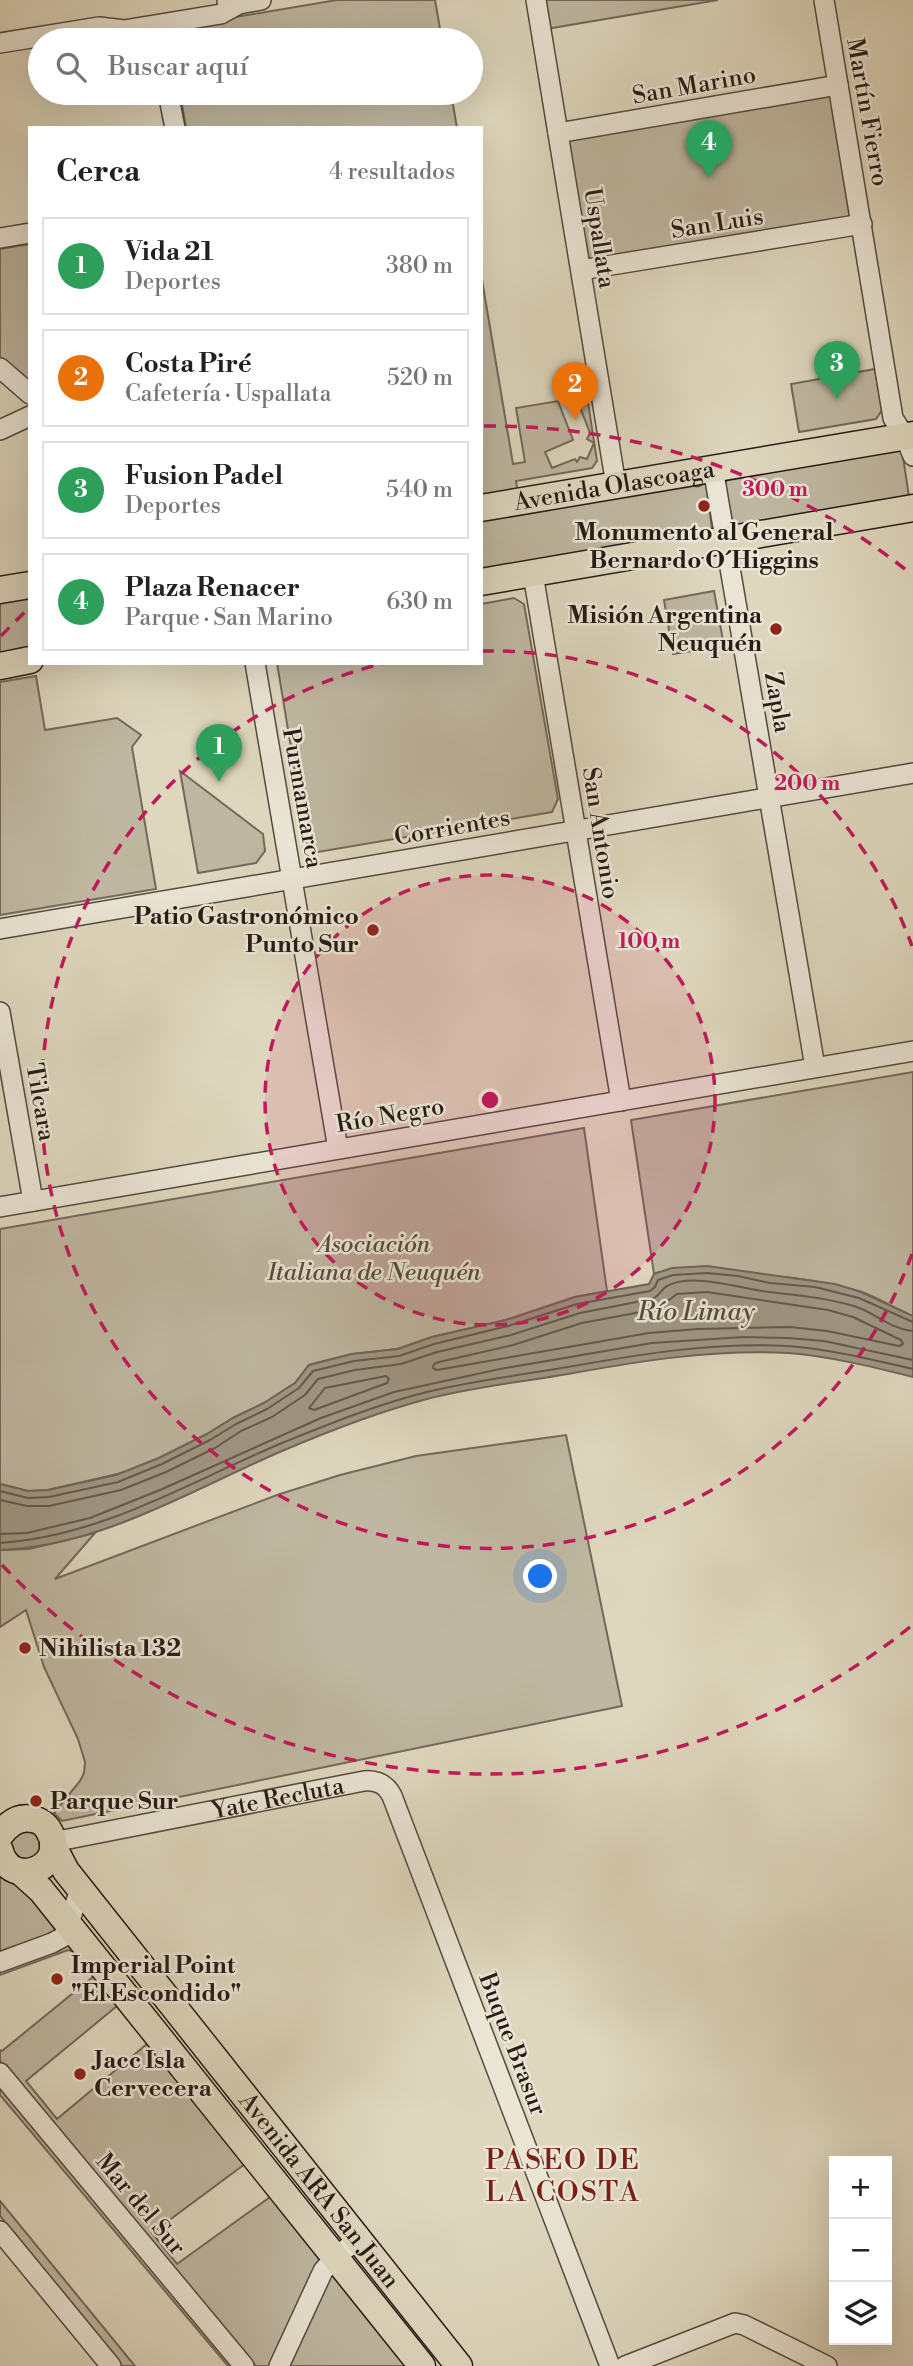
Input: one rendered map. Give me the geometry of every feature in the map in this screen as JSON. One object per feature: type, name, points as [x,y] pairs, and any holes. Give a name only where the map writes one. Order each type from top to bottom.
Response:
[{"type":"main road","name":"Avenida Olascoaga","points":[[483,508],[713,468],[910,443]]},
{"type":"main road","points":[[483,582],[913,508]]},
{"type":"main road","points":[[0,590],[28,585]]},
{"type":"main road","points":[[0,666],[28,660]]},
{"type":"main road","points":[[30,1818],[44,1825],[49,1831],[53,1844],[52,1853],[37,1870],[5,1852],[15,1821],[30,1818]]},
{"type":"main road","name":"Avenida ARA San Juan","points":[[53,1844],[62,1866],[459,2366]]},
{"type":"main road","name":"Avenida ARA San Juan","points":[[5,1852],[37,1885],[422,2366]]},
{"type":"street","points":[[93,28],[118,17],[158,28],[193,6],[225,0],[239,4],[261,0]]},
{"type":"street","name":"Uspallata","points":[[536,0],[616,485]]},
{"type":"street","name":"Martín Fierro","points":[[824,0],[893,418],[910,443]]},
{"type":"street","points":[[0,43],[28,38]]},
{"type":"street","name":"San Marino","points":[[558,133],[838,85]]},
{"type":"street","points":[[170,105],[174,126]]},
{"type":"street","name":"San Luis","points":[[580,270],[862,224]]},
{"type":"street","points":[[1,238],[28,233]]},
{"type":"street","points":[[0,368],[28,392]]},
{"type":"street","points":[[0,430],[28,417]]},
{"type":"street","name":"Zapla","points":[[713,468],[815,1068]]},
{"type":"street","name":"San Antonio","points":[[533,574],[621,1101]]},
{"type":"street","name":"Purmamarca","points":[[255,665],[338,1149]]},
{"type":"street","name":"Corrientes","points":[[0,929],[913,773]]},
{"type":"street","name":"Tilcara","points":[[0,1012],[33,1201]]},
{"type":"street","name":"Río Negro","points":[[0,1207],[913,1051]]},
{"type":"street","name":"Yate Recluta","points":[[53,1844],[364,1781],[381,1783]]},
{"type":"street","name":"Buque Brasur","points":[[381,1783],[393,1796],[610,2366]]},
{"type":"street","points":[[0,1962],[61,1939],[70,1926],[80,1889]]},
{"type":"street","name":"Mar del Sur","points":[[0,2073],[244,2366]]},
{"type":"street","points":[[0,2231],[111,2366]]},
{"type":"street","points":[[279,2366],[320,2276],[335,2257],[359,2239]]},
{"type":"street","points":[[625,2366],[735,2323],[827,2366]]},
{"type":"green space","points":[[337,0],[435,0],[440,28],[178,28]]},
{"type":"green space","points":[[541,0],[718,0],[546,29]]},
{"type":"green space","points":[[827,96],[833,100],[850,216],[848,218],[589,260],[567,142]]},
{"type":"green space","points":[[182,105],[453,105],[457,126],[186,126]]},
{"type":"green space","points":[[28,244],[28,381],[0,357],[0,249]]},
{"type":"green space","points":[[483,286],[513,464],[525,462],[516,408],[558,401],[573,440],[545,452],[552,468],[575,459],[577,462],[580,457],[587,459],[594,443],[587,439],[590,433],[576,397],[587,396],[597,461],[592,468],[516,481],[518,493],[483,500]]},
{"type":"green space","points":[[875,369],[882,410],[876,419],[799,432],[791,384]]},
{"type":"green space","points":[[891,446],[902,450],[909,497],[733,526],[726,478]]},
{"type":"green space","points":[[695,481],[706,483],[712,529],[483,574],[483,516]]},
{"type":"green space","points":[[714,591],[724,646],[673,654],[664,600]]},
{"type":"green space","points":[[28,592],[28,652],[0,657],[0,596]]},
{"type":"green space","points":[[514,598],[524,604],[558,799],[552,812],[318,852],[307,845],[277,665],[483,665],[483,604]]},
{"type":"green space","points":[[36,676],[45,730],[117,718],[141,735],[132,747],[156,889],[0,915],[0,682]]},
{"type":"green space","points":[[180,771],[263,834],[265,851],[256,863],[198,873]]},
{"type":"green space","points":[[913,1072],[913,1316],[859,1291],[810,1280],[735,1273],[654,1274],[631,1120]]},
{"type":"green space","name":"Asociación Italiana de Neuquén","points":[[584,1128],[607,1291],[575,1297],[506,1320],[432,1337],[397,1349],[352,1354],[309,1365],[295,1383],[264,1403],[159,1458],[126,1472],[48,1490],[28,1491],[0,1484],[0,1229]]},
{"type":"green space","points":[[566,1435],[622,1706],[62,1821],[54,1813],[80,1781],[85,1762],[78,1739],[44,1667],[26,1610],[0,1627],[0,1550],[29,1549],[95,1533],[55,1579],[277,1495],[340,1475],[416,1456]]},
{"type":"green space","points":[[21,1829],[38,1832],[42,1853],[24,1862],[10,1848],[10,1842]]},
{"type":"green space","points":[[0,1873],[14,1877],[59,1930],[0,1953]]},
{"type":"green space","points":[[74,1943],[323,2252],[273,2366],[256,2366],[0,2061],[0,2050],[94,1976],[75,1952],[68,1950],[0,1975],[0,1969]],"holes":[[[117,2006],[148,2043],[57,2119],[26,2081]],[[245,2164],[270,2197],[177,2264],[152,2233]]]},
{"type":"green space","points":[[0,2083],[237,2366],[228,2366],[0,2095]]},
{"type":"green space","points":[[0,2201],[135,2366],[122,2366],[0,2216]]},
{"type":"green space","points":[[332,2273],[414,2366],[287,2366]]},
{"type":"water","name":"Río Limay","points":[[707,1266],[835,1284],[861,1292],[913,1316],[913,1377],[804,1354],[760,1352],[705,1354],[650,1361],[462,1391],[409,1404],[336,1429],[110,1527],[38,1546],[0,1550],[0,1484],[28,1491],[48,1490],[116,1475],[159,1458],[264,1403],[295,1383],[309,1365],[352,1354],[398,1349],[432,1337],[506,1320],[575,1297],[649,1284],[654,1274],[672,1268]]},
{"type":"place","name":"Plaza Renacer","points":[[709,178]]},
{"type":"place","name":"Fusion Padel","points":[[837,399]]},
{"type":"place","name":"Costa Piré","points":[[575,420]]},
{"type":"place","name":"Monumento al General Bernardo O´Higgins","points":[[704,506]]},
{"type":"place","name":"Misión Argentina Neuquén","points":[[776,629]]},
{"type":"place","name":"Vida 21","points":[[219,782]]},
{"type":"place","name":"Patio Gastronómico Punto Sur","points":[[373,930]]},
{"type":"place","name":"Nihilista 132","points":[[25,1648]]},
{"type":"place","name":"Parque Sur","points":[[36,1801]]},
{"type":"place","name":"Imperial Point \"El Escondido\"","points":[[57,1979]]},
{"type":"place","name":"Jacc Isla Cervecera","points":[[80,2074]]},
{"type":"district","name":"PASEO DE LA COSTA","points":[[563,2175]]}]
